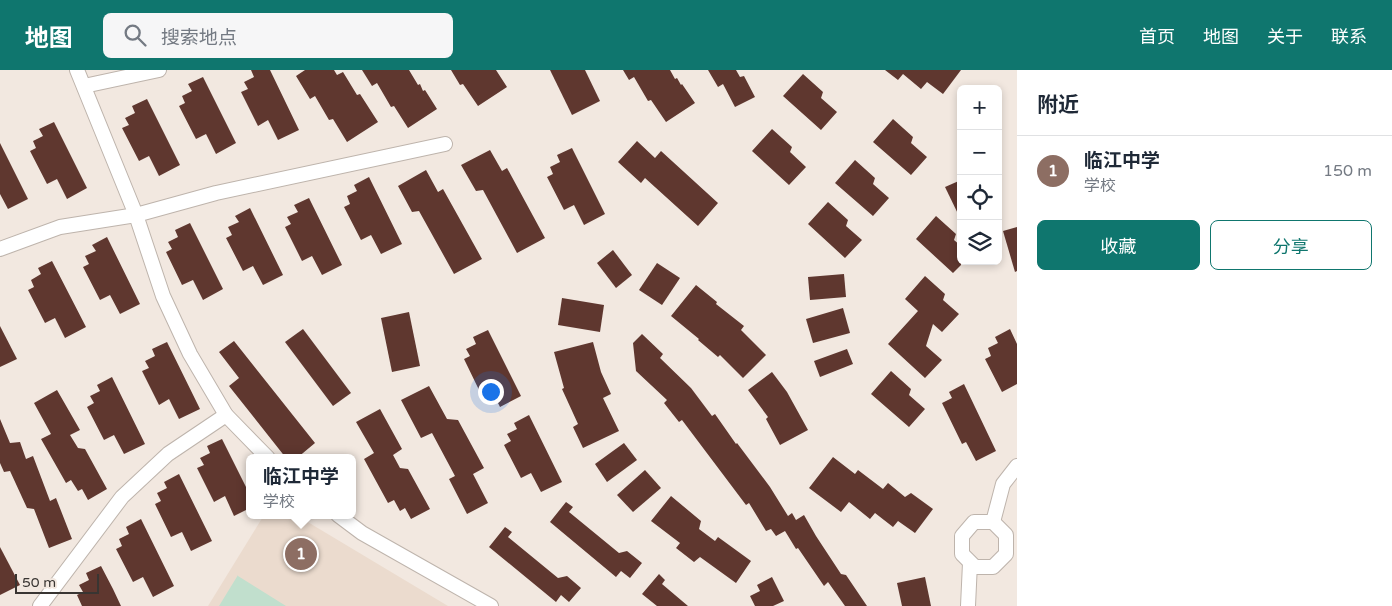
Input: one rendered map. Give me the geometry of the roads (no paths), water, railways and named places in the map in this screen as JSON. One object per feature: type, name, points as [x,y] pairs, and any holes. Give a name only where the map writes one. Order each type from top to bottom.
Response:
[{"type":"street","points":[[77,70],[136,215],[163,296],[190,354],[226,415],[264,454]]},
{"type":"street","points":[[84,86],[159,70]]},
{"type":"street","points":[[0,249],[60,227],[136,215],[216,193],[446,144]]},
{"type":"street","points":[[40,606],[122,497],[168,454],[226,415]]},
{"type":"street","points":[[993,522],[1003,484],[1017,466]]},
{"type":"street","points":[[343,519],[362,533],[491,606]]},
{"type":"street","points":[[974,522],[993,522],[1006,535],[1012,556],[994,567],[975,567],[962,554],[962,536],[974,522]]},
{"type":"street","points":[[968,606],[970,563]]},
{"type":"place","name":"临江中学","points":[[301,554]]}]
